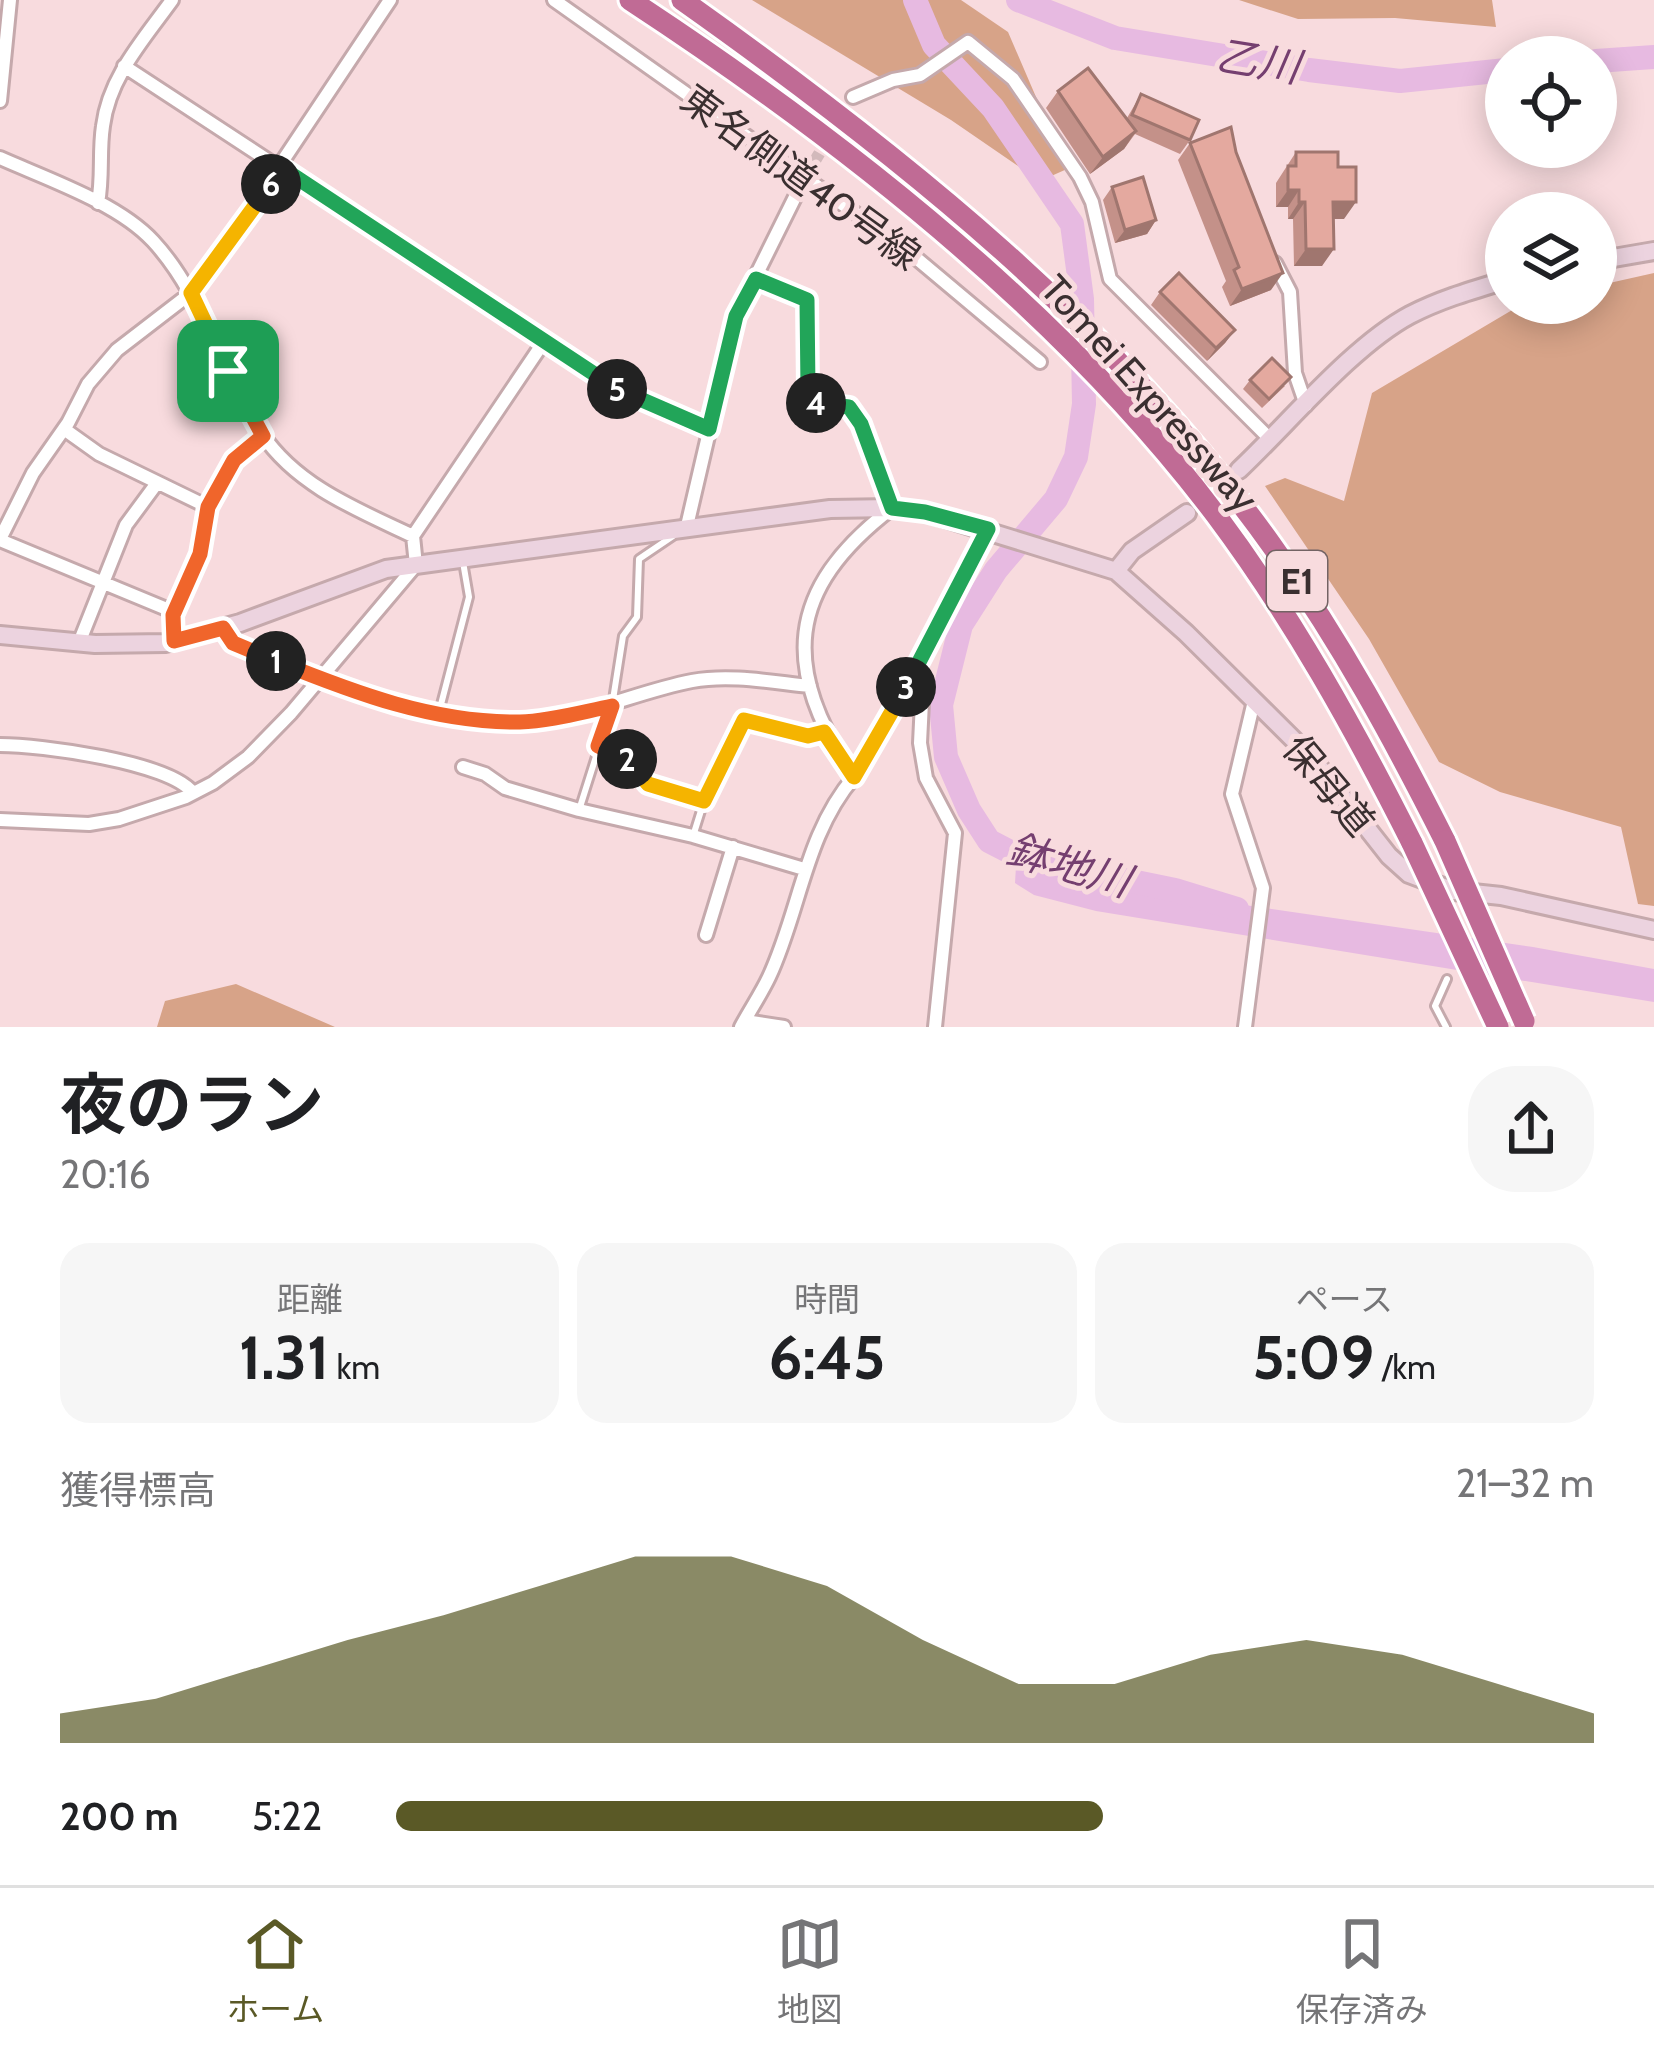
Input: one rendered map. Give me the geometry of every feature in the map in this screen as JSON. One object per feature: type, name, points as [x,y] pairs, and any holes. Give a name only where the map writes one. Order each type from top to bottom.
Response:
[{"type":"highway","name":"Tomei Expressway","points":[[630,0],[781,106],[928,220],[1043,322],[1187,478],[1262,579],[1323,674],[1412,843],[1498,1027]]},
{"type":"highway","name":"Tomei Expressway","points":[[682,0],[794,80],[1046,290],[1235,497],[1307,596],[1390,734],[1444,841],[1526,1025]]},
{"type":"street","points":[[0,101],[10,0]]},
{"type":"street","points":[[98,203],[102,128],[110,92],[172,0]]},
{"type":"street","points":[[174,612],[0,540],[33,473],[88,384],[117,350],[191,293],[282,168],[390,0]]},
{"type":"street","name":"東名側道40号線","points":[[554,0],[903,247],[1040,362]]},
{"type":"street","points":[[853,97],[893,80],[920,75],[968,41],[1013,79],[1092,202],[1110,279],[1271,440]]},
{"type":"street","points":[[124,66],[629,397],[709,429]]},
{"type":"street","points":[[0,158],[98,203],[152,238],[191,293],[263,436],[321,490],[413,536]]},
{"type":"street","points":[[687,526],[736,316],[804,178]]},
{"type":"street","points":[[1266,240],[1290,292],[1295,373],[1306,406]]},
{"type":"street","points":[[1617,257],[1654,250]]},
{"type":"street","points":[[756,279],[807,300],[812,402],[849,407],[861,424],[892,508]]},
{"type":"street","points":[[1239,470],[1362,349],[1407,316],[1485,286]]},
{"type":"street","points":[[0,820],[89,824],[118,819],[193,793],[248,757],[336,663],[416,565],[413,536],[543,343]]},
{"type":"street","points":[[64,429],[99,454],[208,507]]},
{"type":"street","points":[[174,641],[174,612],[200,554],[208,507],[234,460],[263,436]]},
{"type":"street","points":[[79,643],[126,525],[157,483]]},
{"type":"street","points":[[854,777],[824,732],[810,686],[804,660],[808,617],[816,588],[867,527],[892,508]]},
{"type":"street","points":[[0,635],[79,643],[174,641],[223,628],[350,579],[416,565],[830,509],[925,512],[1116,571],[1132,551],[1187,513]]},
{"type":"street","points":[[784,1027],[743,1024],[770,976],[804,869],[841,792],[920,665],[935,626],[996,531]]},
{"type":"street","name":"保母道","points":[[1116,571],[1186,632],[1312,758],[1389,856],[1409,874],[1454,891],[1654,930]]},
{"type":"street","points":[[223,628],[233,643],[392,704],[438,716],[524,722],[612,706],[646,693],[718,678],[810,686]]},
{"type":"street","points":[[920,665],[920,743],[926,778],[955,832],[935,1027]]},
{"type":"street","points":[[1245,1027],[1263,889],[1232,794],[1254,701]]},
{"type":"street","points":[[0,745],[39,746],[137,765],[185,783],[193,793]]},
{"type":"street","points":[[463,766],[505,788],[804,869]]},
{"type":"street","points":[[706,935],[733,848]]},
{"type":"lane","points":[[579,810],[612,706],[623,636],[637,617],[639,559],[687,526]]},
{"type":"lane","points":[[438,716],[469,597],[462,560]]},
{"type":"lane","points":[[693,836],[704,801],[744,720],[808,736],[824,732]]},
{"type":"lane","points":[[598,746],[625,756],[648,784],[704,801]]},
{"type":"lane","points":[[1446,1027],[1435,1006],[1447,979]]},
{"type":"shaded area","points":[[752,0],[961,0],[1008,32],[1067,169],[1040,181],[951,120]]},
{"type":"shaded area","points":[[1239,0],[1492,0],[1496,27],[1395,18],[1298,19]]},
{"type":"shaded area","points":[[1654,273],[1654,906],[1638,904],[1621,827],[1500,792],[1439,762],[1369,639],[1265,486],[1285,478],[1344,501],[1372,393],[1489,324],[1617,324],[1617,281]]},
{"type":"shaded area","points":[[1017,849],[1107,885],[1654,969],[1654,1002],[1096,911],[1034,895],[1015,883]]},
{"type":"shaded area","points":[[236,984],[335,1027],[157,1027],[165,1001]]},
{"type":"building","points":[[1088,68],[1136,131],[1103,157],[1058,91]]},
{"type":"building","points":[[1141,94],[1199,120],[1190,140],[1132,115]]},
{"type":"building","points":[[1231,127],[1236,152],[1283,273],[1242,289],[1234,270],[1239,267],[1190,143]]},
{"type":"building","points":[[1296,152],[1338,152],[1338,167],[1356,167],[1356,202],[1333,202],[1334,249],[1306,249],[1305,202],[1299,202],[1299,190],[1288,190],[1288,166],[1296,166]]},
{"type":"building","points":[[1143,177],[1156,220],[1125,230],[1112,187]]},
{"type":"building","points":[[1179,273],[1235,330],[1216,348],[1160,292]]},
{"type":"building","points":[[1272,358],[1291,377],[1269,399],[1250,380]]},
{"type":"waterway","name":"鉢地川","points":[[915,0],[934,45],[993,108],[1072,224],[1082,299],[1084,404],[1076,457],[1056,499],[996,570],[961,625],[941,705],[946,757],[969,810],[989,841],[1024,859],[1175,890],[1237,909]]},
{"type":"waterway","name":"乙川","points":[[1018,0],[1115,38],[1309,70],[1400,81],[1485,72]]},
{"type":"waterway","name":"乙川","points":[[1617,60],[1654,57]]},
{"type":"tunnel","points":[[804,179],[853,97]]},
{"type":"route","points":[[282,168],[629,397],[709,429],[736,316],[756,279],[807,300],[812,402],[849,407],[861,424],[892,508],[988,529],[935,626],[920,665],[854,777],[824,732],[808,736],[744,720],[704,801],[648,784],[625,756],[598,746],[612,706],[524,722],[444,717],[392,704],[287,665],[233,643],[223,628],[174,641],[173,615],[200,554],[208,507],[234,460],[263,436],[228,371],[191,293],[282,168]]}]
